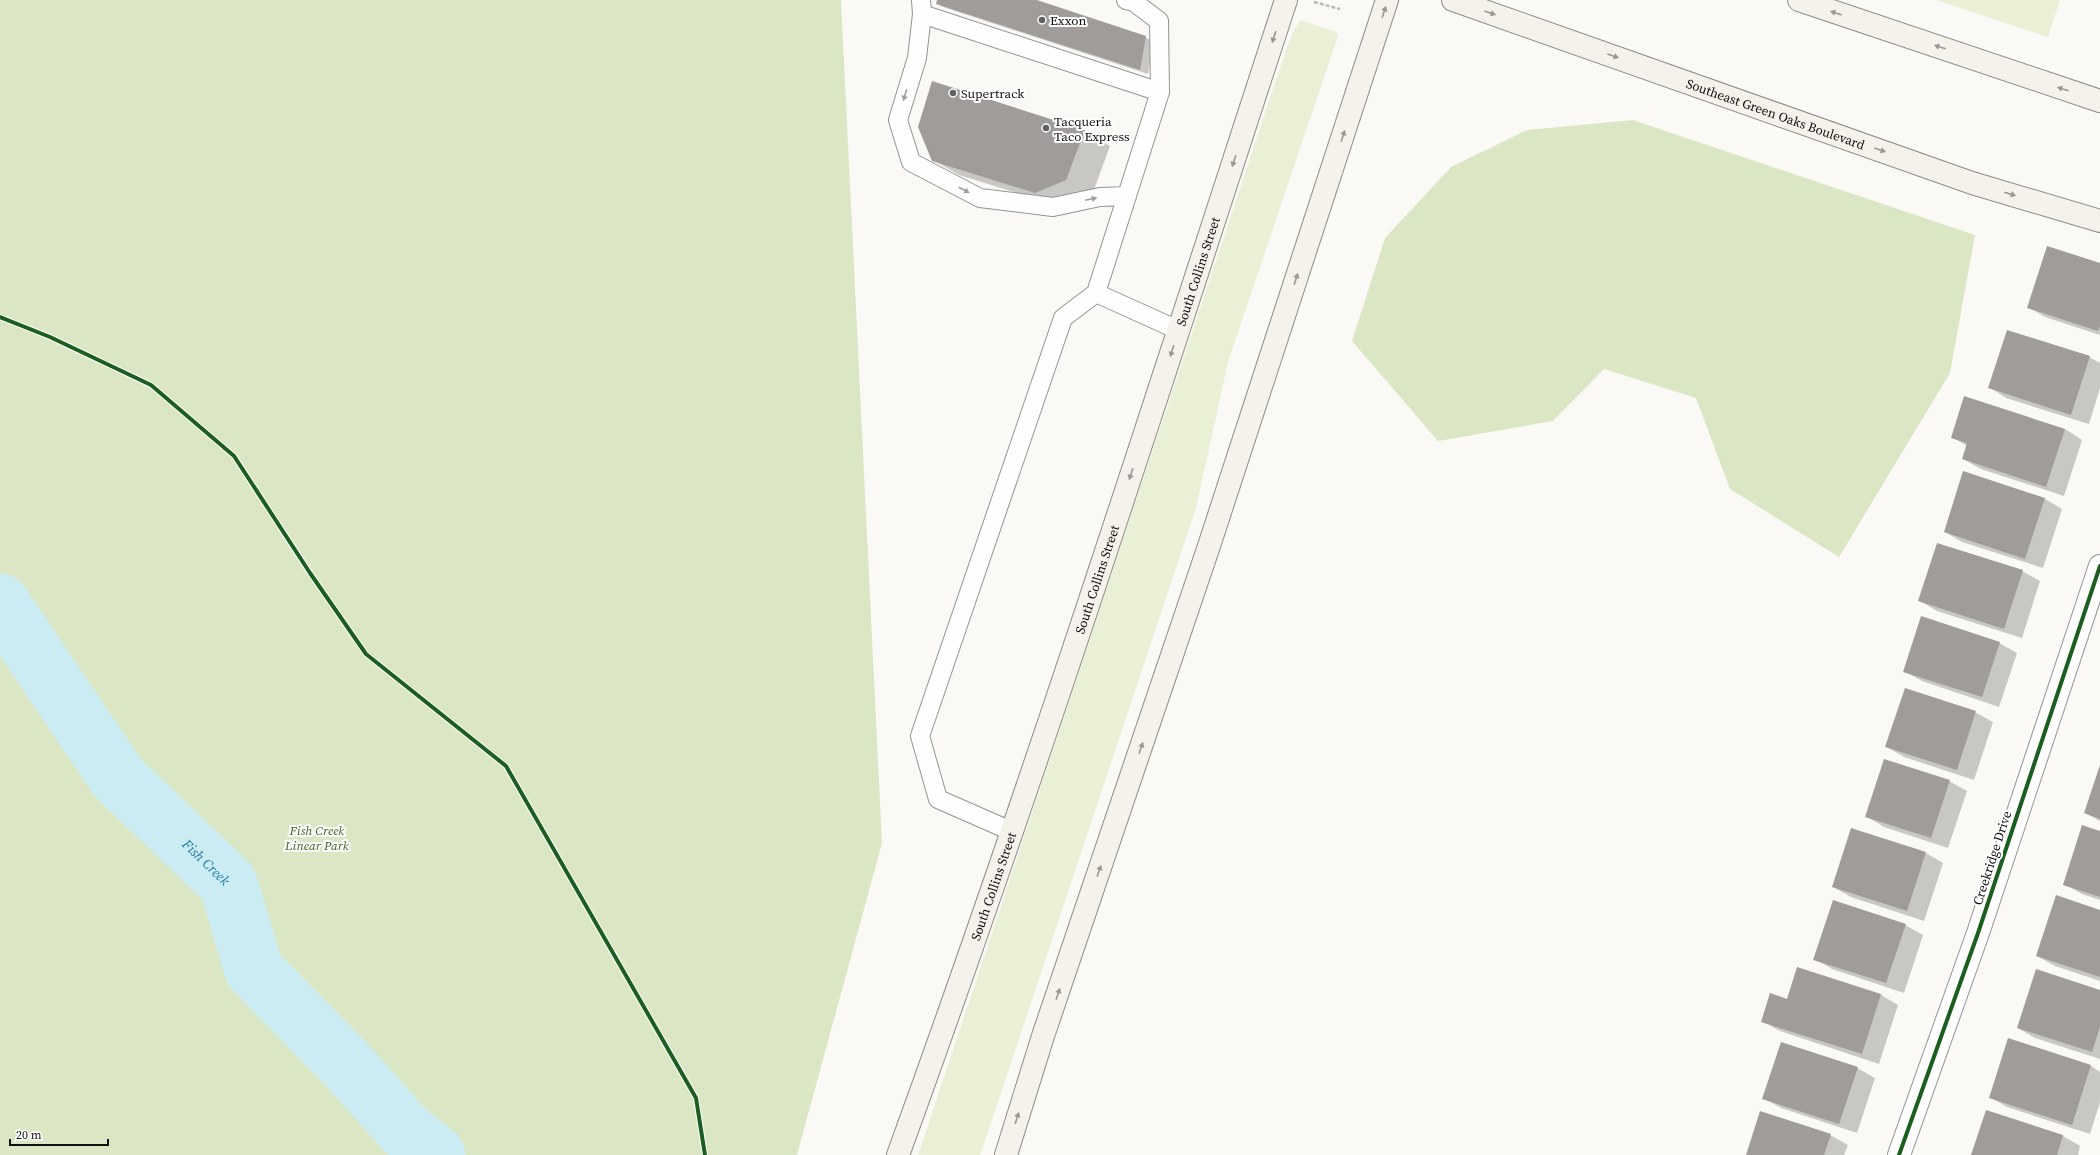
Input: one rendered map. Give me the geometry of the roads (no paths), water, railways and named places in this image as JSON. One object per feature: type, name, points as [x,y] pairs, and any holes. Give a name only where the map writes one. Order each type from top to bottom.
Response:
[{"type":"main road","name":"South Collins Street","points":[[898,1155],[952,1005],[1011,831],[1286,0]]},
{"type":"main road","points":[[1006,1155],[1046,1029],[1209,546],[1388,0]]},
{"type":"main road","name":"Southeast Green Oaks Boulevard","points":[[1453,0],[1972,183],[2100,221]]},
{"type":"main road","points":[[1799,0],[2100,101]]},
{"type":"street","name":"Creekridge Drive","points":[[1899,1155],[1978,933],[2100,566]]},
{"type":"lane","points":[[1011,831],[938,799],[920,736],[1063,318],[1096,293],[1160,92],[1159,21],[1134,2],[1126,0]]},
{"type":"lane","points":[[1127,196],[1100,197],[1053,207],[980,198],[911,162],[898,120],[917,58],[921,7],[1160,92]]},
{"type":"lane","points":[[1096,293],[1178,330]]},
{"type":"waterway","name":"Fish Creek","points":[[0,603],[118,778],[228,883],[254,970],[344,1062],[406,1131],[436,1155]]},
{"type":"place","name":"Exxon","points":[[1042,20]]},
{"type":"place","name":"Supertrack","points":[[953,93]]},
{"type":"place","name":"Tacqueria Taco Express","points":[[1046,128]]},
{"type":"park label","name":"Fish Creek Linear Park","points":[[317,838]]}]
